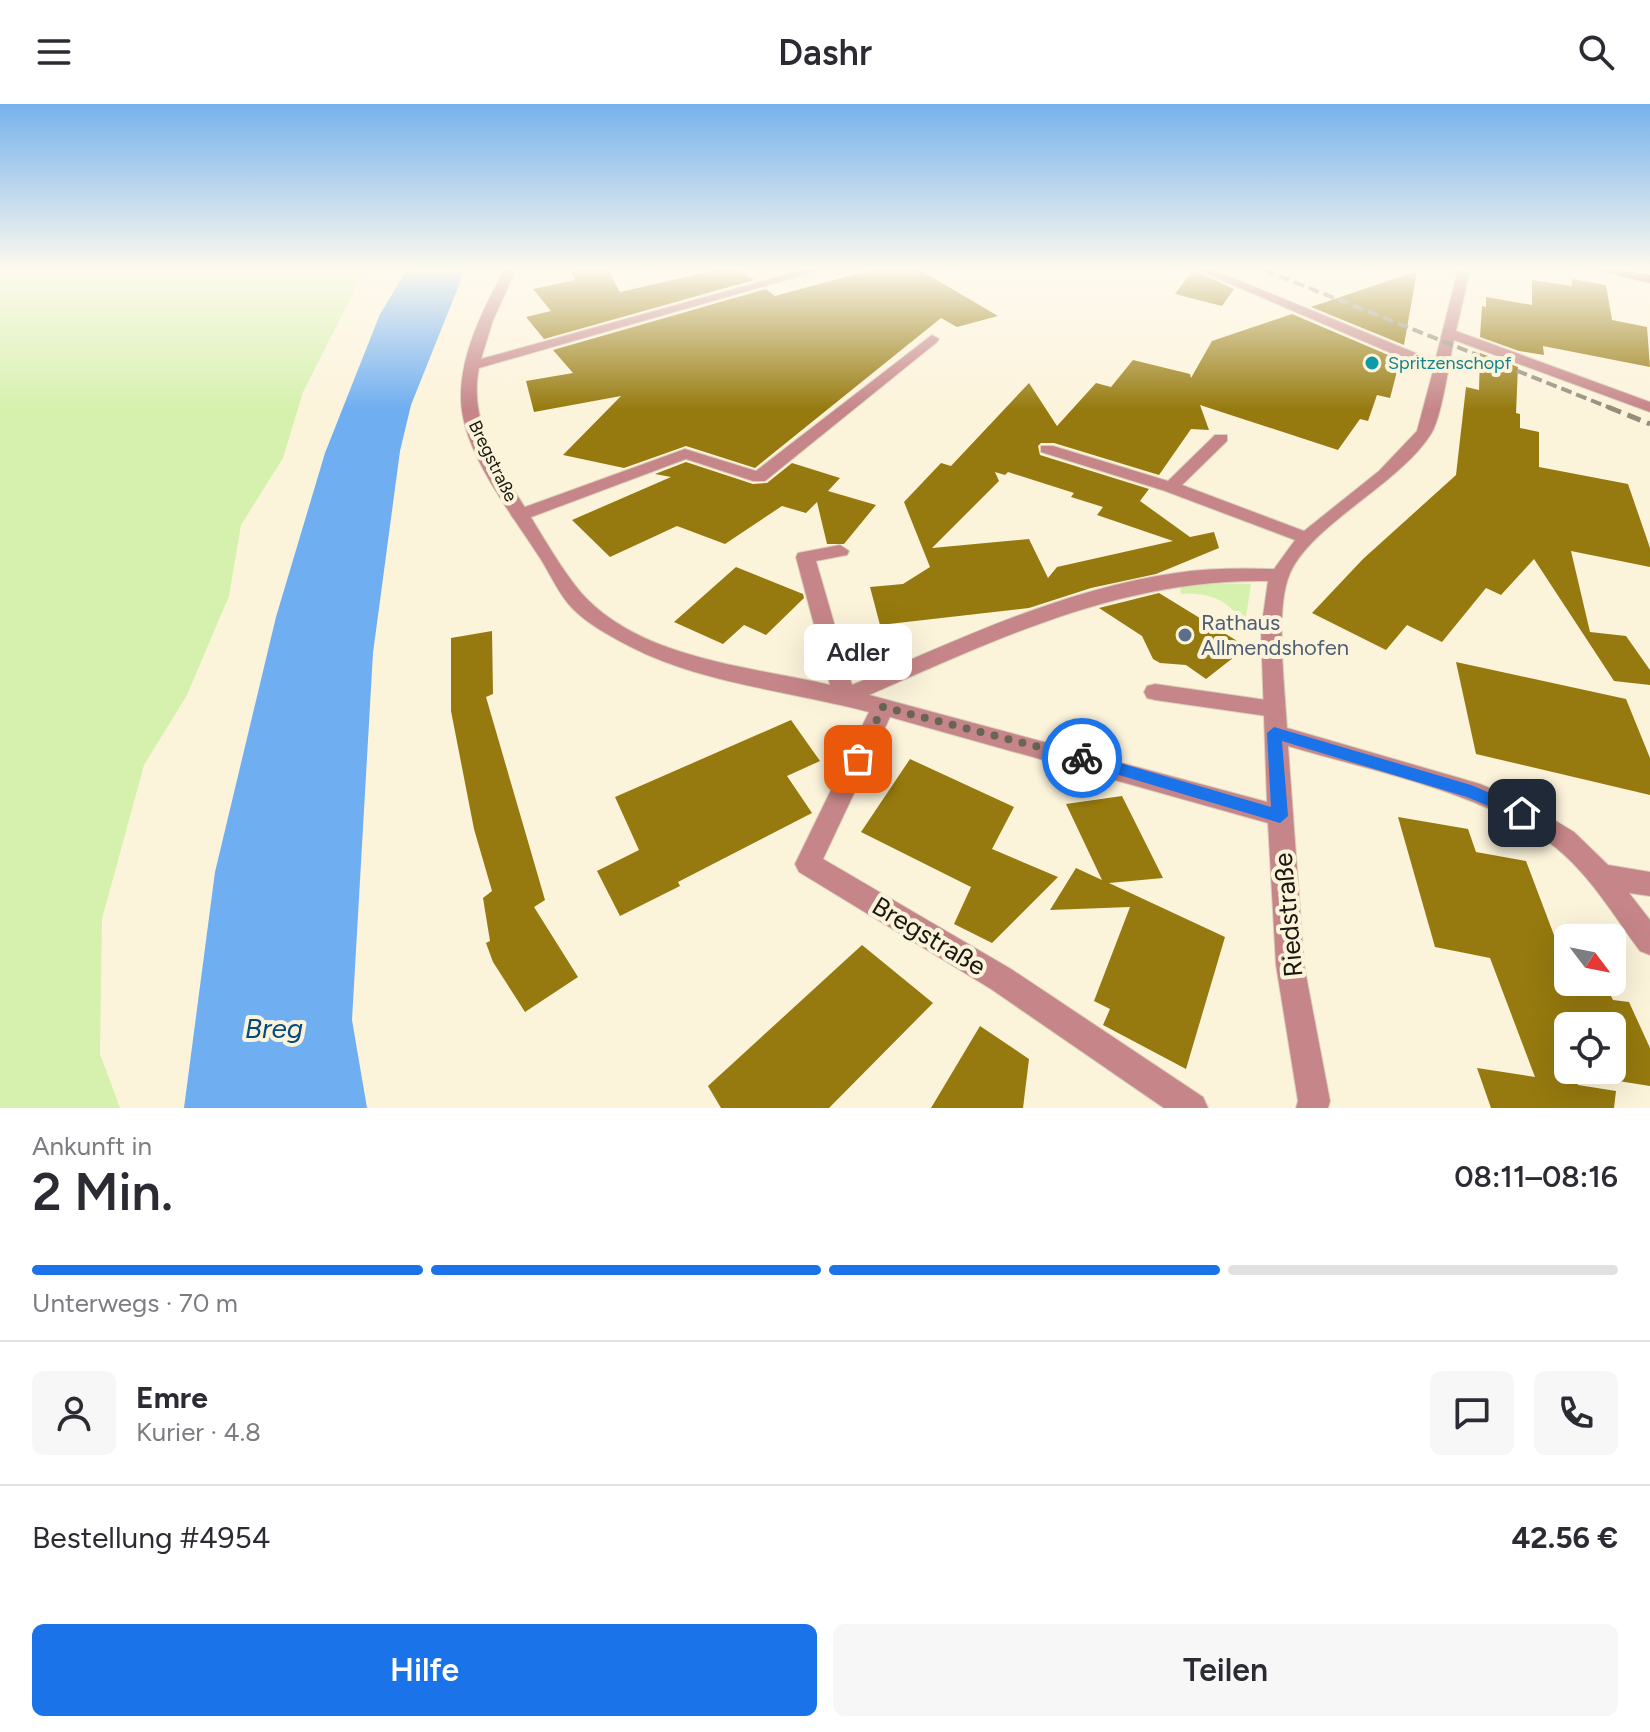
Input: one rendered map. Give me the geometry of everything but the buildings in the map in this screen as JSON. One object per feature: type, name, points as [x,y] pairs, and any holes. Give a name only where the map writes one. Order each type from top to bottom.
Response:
[{"type":"street","name":"Bregstraße","points":[[489,317],[472,366],[469,412],[480,443],[520,515],[578,601],[611,627],[664,654],[753,680],[844,697],[1096,761],[1280,816]]},
{"type":"street","points":[[472,366],[648,317]]},
{"type":"street","points":[[1316,317],[1441,369]]},
{"type":"street","name":"Riedstraße","points":[[1314,1106],[1290,965],[1280,816],[1271,630],[1279,575],[1306,538],[1409,453],[1425,432],[1452,317]]},
{"type":"street","points":[[1448,333],[1650,407]]},
{"type":"street","name":"Bregstraße","points":[[520,515],[685,454],[759,477],[932,339]]},
{"type":"street","points":[[1171,487],[1221,438]]},
{"type":"street","points":[[1047,449],[1171,487],[1306,538]]},
{"type":"street","points":[[840,551],[805,557],[844,697],[1022,623],[1145,584],[1214,574],[1279,575]]},
{"type":"street","points":[[1155,692],[1274,721],[1471,791],[1510,808],[1565,840],[1601,876],[1650,942]]},
{"type":"street","name":"Bregstraße","points":[[883,707],[808,864],[1001,979],[1192,1108]]},
{"type":"street","points":[[1601,876],[1650,884]]},
{"type":"green space","points":[[0,317],[341,317],[303,392],[283,458],[241,525],[229,596],[187,695],[144,765],[102,919],[100,1054],[120,1108],[0,1108]]},
{"type":"green space","points":[[1211,583],[1251,584],[1245,624],[1218,599],[1201,594],[1181,594],[1180,587]]},
{"type":"water","name":"Breg","points":[[379,317],[446,317],[411,405],[400,451],[373,653],[352,1020],[367,1108],[184,1108],[215,872],[276,617],[325,453]]},
{"type":"railway","points":[[1382,317],[1609,408]]},
{"type":"railway","points":[[1609,408],[1650,424]]},
{"type":"way so far","points":[[858,759],[883,707],[1082,758]]},
{"type":"place","name":"Spritzenschopf","points":[[1372,363]]},
{"type":"place","name":"Rathaus Allmendshofen","points":[[1185,635]]},
{"type":"place","name":"Adler","points":[[858,759]]},
{"type":"route","points":[[1082,758],[1280,816],[1274,733],[1471,791],[1522,813]]}]
